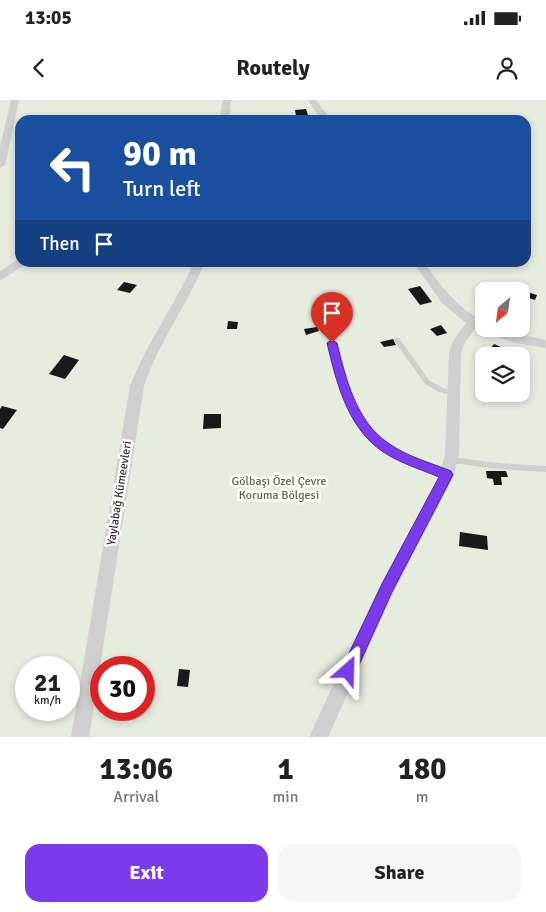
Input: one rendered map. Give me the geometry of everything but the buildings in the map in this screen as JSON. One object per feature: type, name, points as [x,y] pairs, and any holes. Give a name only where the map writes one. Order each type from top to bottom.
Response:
[{"type":"street","points":[[0,165],[7,147],[8,121],[15,100]]},
{"type":"street","points":[[225,115],[227,100]]},
{"type":"street","points":[[312,100],[322,115]]},
{"type":"street","points":[[0,277],[15,266]]},
{"type":"street","name":"Yaylabağ Kümeevleri","points":[[80,737],[137,386],[144,366],[189,288],[198,267]]},
{"type":"street","points":[[421,267],[448,305],[475,323]]},
{"type":"street","points":[[318,737],[387,588],[449,467],[455,353],[459,341],[475,331]]},
{"type":"street","points":[[510,338],[546,344]]},
{"type":"lane","points":[[397,340],[428,382],[441,390],[453,394]]},
{"type":"lane","points":[[332,343],[339,374],[356,416],[367,432],[394,453],[449,467],[498,466],[546,469]]},
{"type":"green space","name":"Gölbaşı Özel Çevre Koruma Bölgesi","points":[[0,100],[546,100],[546,737],[0,737]]},
{"type":"route","points":[[332,343],[339,374],[356,416],[367,432],[394,453],[447,475],[387,588],[348,671]]}]
